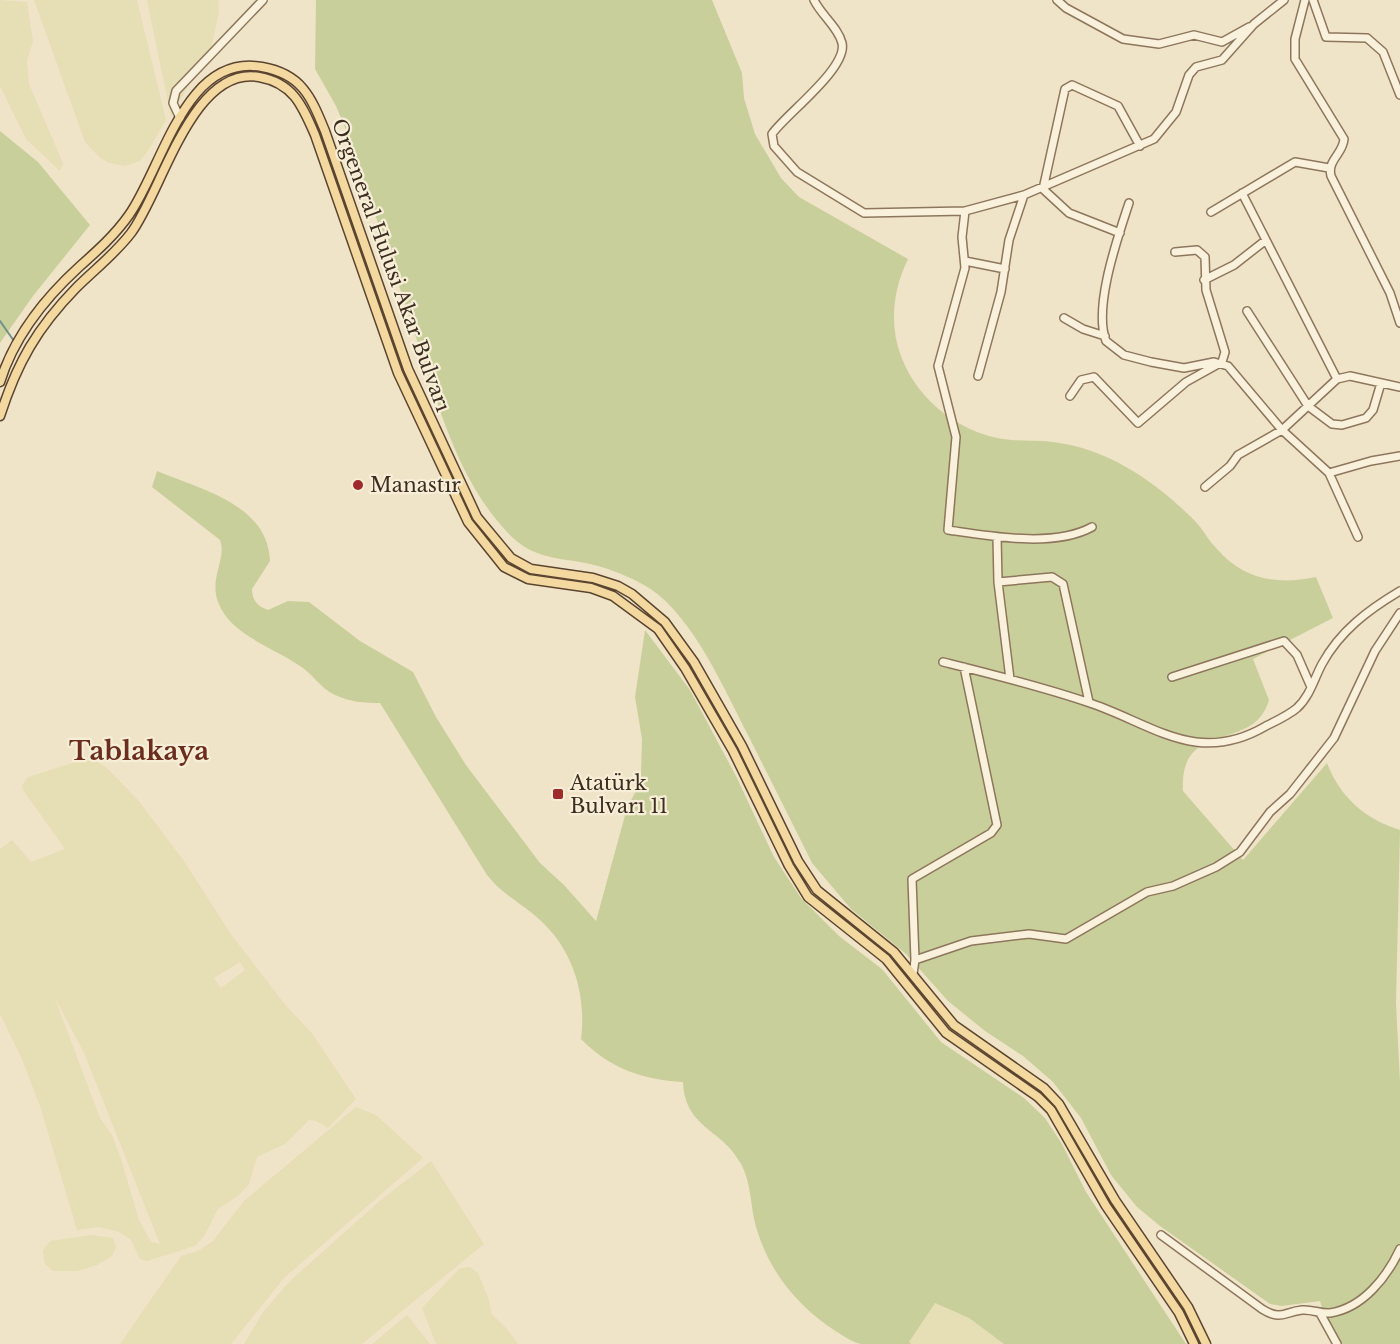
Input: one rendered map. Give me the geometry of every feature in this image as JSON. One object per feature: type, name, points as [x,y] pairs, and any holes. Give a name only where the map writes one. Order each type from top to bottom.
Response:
[{"type":"main road","name":"Orgeneral Hulusi Akar Bulvarı","points":[[0,382],[11,351],[28,323],[121,225],[144,189],[180,118],[207,83],[228,69],[252,65],[288,74],[301,85],[312,101],[325,131],[408,369],[477,517],[511,558],[531,569],[593,578],[618,586],[639,599],[665,622],[694,662],[742,746],[798,861],[817,890],[894,952],[954,1025],[1044,1088],[1059,1104],[1115,1200],[1188,1307],[1206,1344]]},
{"type":"main road","name":"Orgeneral Hulusi Akar Bulvarı","points":[[0,416],[15,372],[38,332],[64,301],[132,231],[197,110],[214,91],[232,79],[252,76],[271,79],[293,92],[303,106],[331,176],[398,373],[468,522],[504,567],[528,579],[591,588],[613,596],[658,629],[685,668],[733,751],[789,866],[808,897],[886,959],[946,1033],[973,1053],[991,1062],[1038,1097],[1051,1110],[1106,1206],[1179,1313],[1194,1344]]},
{"type":"street","points":[[180,118],[173,103],[176,91],[262,0]]},
{"type":"street","points":[[814,0],[839,36],[843,45],[840,57],[815,90],[772,134],[774,146],[797,172],[864,213],[965,211],[1043,189],[1154,140],[1176,112],[1188,75],[1196,67],[1221,60],[1254,24],[1284,0]]},
{"type":"street","points":[[1057,0],[1066,9],[1122,39],[1159,44],[1194,35],[1222,42],[1254,24]]},
{"type":"street","points":[[1305,0],[1295,39],[1295,59],[1344,139],[1344,145],[1329,168],[1331,176],[1390,293],[1400,323]]},
{"type":"street","points":[[1313,0],[1326,37],[1367,38],[1383,52],[1400,95]]},
{"type":"street","points":[[1043,189],[1063,93],[1072,85],[1118,106],[1140,146]]},
{"type":"street","points":[[1211,212],[1295,162],[1329,168]]},
{"type":"street","points":[[1043,189],[1069,213],[1120,233]]},
{"type":"street","points":[[1242,193],[1337,379]]},
{"type":"street","points":[[978,375],[1005,269],[1009,240],[1024,195]]},
{"type":"street","points":[[1129,203],[1105,294],[1105,336],[1110,346],[1119,353],[1151,362],[1184,368],[1222,362],[1230,368],[1282,430],[1329,473],[1358,537]]},
{"type":"street","points":[[965,211],[962,237],[964,274],[938,366],[956,437],[948,530],[997,537],[1063,537],[1092,527]]},
{"type":"street","points":[[1204,280],[1234,265],[1266,240]]},
{"type":"street","points":[[1070,396],[1081,380],[1094,377],[1138,423],[1186,382],[1222,362],[1225,351],[1204,280],[1205,260],[1202,252],[1197,250],[1175,252]]},
{"type":"street","points":[[965,261],[1005,269]]},
{"type":"street","points":[[1247,311],[1308,406],[1337,426],[1361,420],[1373,410],[1381,383]]},
{"type":"street","points":[[1064,318],[1083,329],[1105,336]]},
{"type":"street","points":[[1205,487],[1230,466],[1238,454],[1282,430],[1337,379],[1350,376],[1400,387]]},
{"type":"street","points":[[1329,473],[1371,461],[1400,456]]},
{"type":"street","points":[[997,537],[998,582],[1010,679]]},
{"type":"street","points":[[998,582],[1052,577],[1063,584],[1089,702]]},
{"type":"street","points":[[943,662],[1089,702],[1161,735],[1190,742],[1220,743],[1246,738],[1290,712],[1307,696],[1322,663],[1343,633],[1371,609],[1400,591]]},
{"type":"street","points":[[915,960],[971,941],[1029,934],[1066,939],[1148,892],[1173,886],[1215,867],[1240,852],[1334,738],[1375,651],[1400,613]]},
{"type":"street","points":[[1172,677],[1284,641],[1297,655],[1311,687]]},
{"type":"street","points":[[913,974],[915,960],[912,879],[991,833],[998,825],[964,667]]},
{"type":"street","points":[[1161,1235],[1270,1314],[1289,1315],[1303,1310],[1331,1313],[1347,1307],[1372,1291],[1391,1269],[1400,1249]]},
{"type":"street","points":[[1320,1313],[1337,1344]]},
{"type":"shaded area","points":[[0,0],[27,2],[33,41],[27,61],[29,84],[63,163],[60,171],[26,139],[0,86]]},
{"type":"shaded area","points":[[34,0],[137,0],[166,120],[140,161],[125,166],[109,163],[99,157],[85,142]]},
{"type":"shaded area","points":[[147,0],[218,0],[219,12],[208,62],[188,86],[171,117]]},
{"type":"shaded area","points":[[82,760],[97,762],[107,768],[138,800],[184,861],[230,933],[287,1007],[311,1032],[356,1099],[328,1128],[309,1120],[285,1144],[257,1157],[249,1184],[239,1195],[218,1209],[205,1235],[195,1246],[147,1261],[140,1259],[131,1240],[119,1232],[99,1227],[77,1230],[41,1109],[22,1059],[0,1014],[0,849],[12,840],[31,862],[65,849],[23,790],[22,785],[28,777]],"holes":[[[240,962],[245,970],[221,988],[214,978]],[[54,996],[84,1053],[160,1244],[151,1242],[139,1220],[112,1135],[100,1118]]]},
{"type":"shaded area","points":[[356,1107],[376,1115],[423,1158],[284,1278],[231,1344],[120,1344],[181,1256],[198,1251],[213,1241],[244,1201]]},
{"type":"shaded area","points":[[431,1161],[484,1244],[362,1344],[244,1344],[263,1312],[290,1281],[382,1199]]},
{"type":"shaded area","points":[[91,1235],[113,1238],[116,1247],[112,1256],[97,1265],[77,1271],[53,1271],[45,1264],[43,1250],[50,1241]]},
{"type":"shaded area","points":[[470,1267],[478,1273],[489,1300],[491,1313],[518,1344],[436,1344],[422,1308],[460,1268]]},
{"type":"shaded area","points":[[935,1303],[969,1318],[1004,1344],[911,1344],[908,1342]]},
{"type":"shaded area","points":[[407,1315],[430,1344],[372,1344]]},
{"type":"green space","points":[[316,0],[712,0],[742,73],[744,98],[755,134],[781,178],[799,197],[908,259],[896,295],[895,332],[901,356],[909,373],[931,402],[944,414],[976,432],[1012,440],[1048,441],[1072,445],[1118,462],[1170,498],[1194,520],[1227,559],[1250,574],[1275,580],[1316,577],[1333,618],[1253,659],[1269,700],[1261,716],[1249,727],[1204,744],[1193,753],[1185,768],[1183,791],[1243,860],[1327,763],[1339,786],[1355,805],[1376,820],[1400,830],[1396,1003],[1400,1082],[1400,1344],[1333,1344],[1320,1301],[1282,1306],[1270,1304],[1137,1207],[1111,1175],[1081,1118],[1053,1082],[1023,1056],[985,1031],[948,1001],[906,954],[851,909],[812,863],[729,698],[694,635],[680,617],[649,588],[628,577],[590,564],[546,556],[527,548],[508,533],[490,511],[462,464],[451,439],[354,149],[336,106],[315,69]]},
{"type":"green space","points":[[0,131],[38,162],[90,225],[33,296],[0,343]]},
{"type":"green space","points":[[157,471],[229,501],[258,525],[266,542],[270,561],[252,589],[254,600],[261,607],[268,610],[288,601],[309,602],[360,641],[413,672],[436,717],[466,765],[540,863],[564,885],[596,921],[627,808],[637,789],[641,774],[642,739],[635,697],[645,630],[690,690],[737,778],[774,857],[801,898],[839,936],[882,969],[941,1042],[1024,1098],[1045,1118],[1062,1144],[1086,1192],[1186,1344],[1004,1344],[969,1318],[935,1303],[909,1342],[911,1344],[861,1344],[837,1332],[810,1312],[798,1301],[778,1275],[763,1246],[741,1164],[733,1152],[690,1110],[685,1098],[683,1082],[654,1079],[628,1071],[603,1058],[581,1039],[581,1003],[578,986],[574,970],[557,939],[533,914],[503,891],[487,875],[380,703],[357,702],[335,695],[300,666],[253,639],[232,623],[218,602],[216,593],[222,547],[220,540],[152,487]]},
{"type":"waterway","points":[[0,321],[14,341]]},
{"type":"place","name":"Manastır","points":[[358,485]]},
{"type":"place","name":"Atatürk Bulvarı 11","points":[[558,794]]},
{"type":"district","name":"Tablakaya","points":[[139,751]]}]
